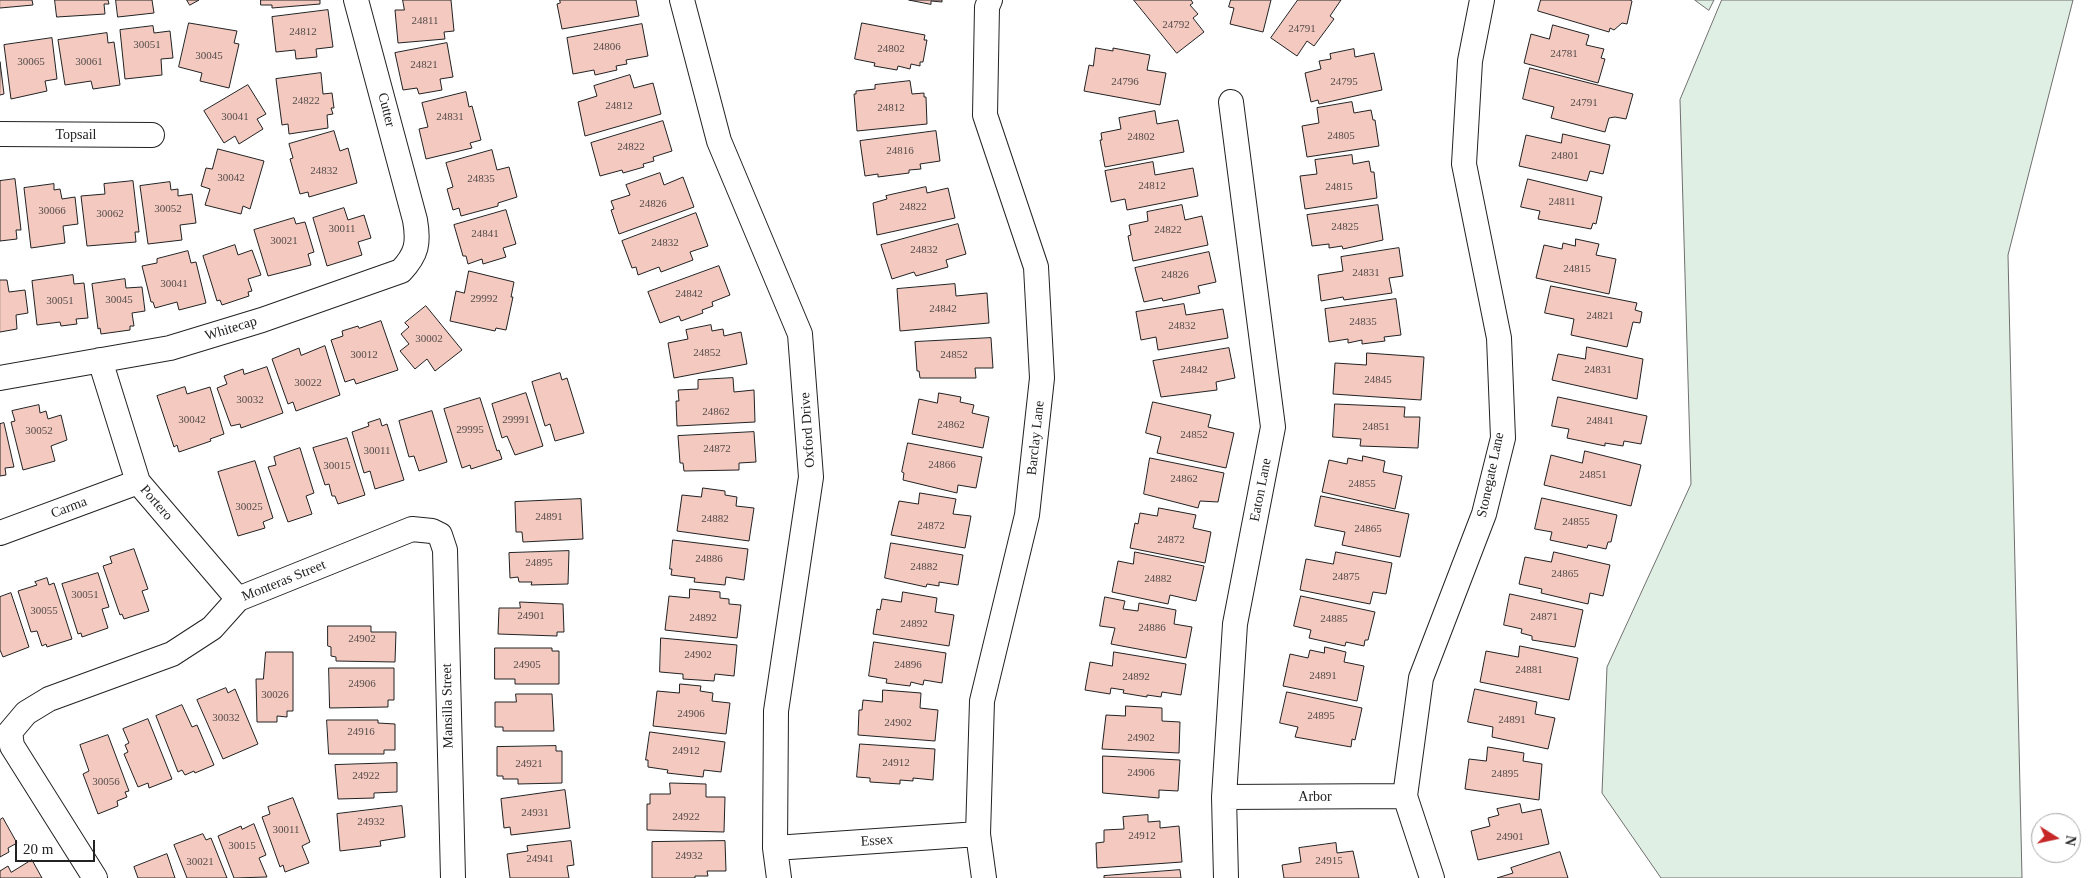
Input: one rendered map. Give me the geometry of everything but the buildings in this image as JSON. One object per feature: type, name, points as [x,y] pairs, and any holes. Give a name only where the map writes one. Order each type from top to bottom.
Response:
[{"type":"street","name":"Cutter","points":[[356,0],[415,220]]},
{"type":"street","name":"Oxford Drive","points":[[682,0],[719,141],[800,334],[811,477],[776,711],[775,848],[779,878]]},
{"type":"street","name":"Barclay Lane","points":[[984,878],[978,834],[982,701],[1028,514],[1042,378],[1036,267],[985,115],[987,7],[990,0]]},
{"type":"street","name":"Stonegate Lane","points":[[1432,878],[1405,796],[1420,678],[1484,514],[1502,438],[1499,338],[1464,164],[1470,61],[1482,0]]},
{"type":"street","name":"Eaton Lane","points":[[1226,878],[1224,797],[1236,624],[1273,427],[1231,102]]},
{"type":"street","name":"Topsail","points":[[0,134],[152,136]]},
{"type":"street","name":"Whitecap","points":[[0,378],[170,348],[262,320],[401,271],[413,258],[417,234],[415,220]]},
{"type":"street","name":"Portero","points":[[100,360],[138,482],[238,599]]},
{"type":"street","name":"Carma","points":[[0,533],[138,482]]},
{"type":"street","name":"Monteras Street","points":[[95,878],[12,746],[10,732],[26,713],[49,699],[172,654],[212,628],[238,599],[412,529],[432,531],[440,536]]},
{"type":"street","name":"Mansilla Street","points":[[440,536],[445,550],[448,876]]},
{"type":"street","name":"Arbor","points":[[1224,797],[1405,796]]},
{"type":"street","name":"Essex","points":[[775,848],[978,834]]},
{"type":"green space","points":[[1695,0],[1714,0],[1709,10]]},
{"type":"green space","points":[[1722,0],[2073,0],[2008,255],[2022,878],[1661,878],[1602,793],[1607,667],[1691,484],[1680,100]]}]
